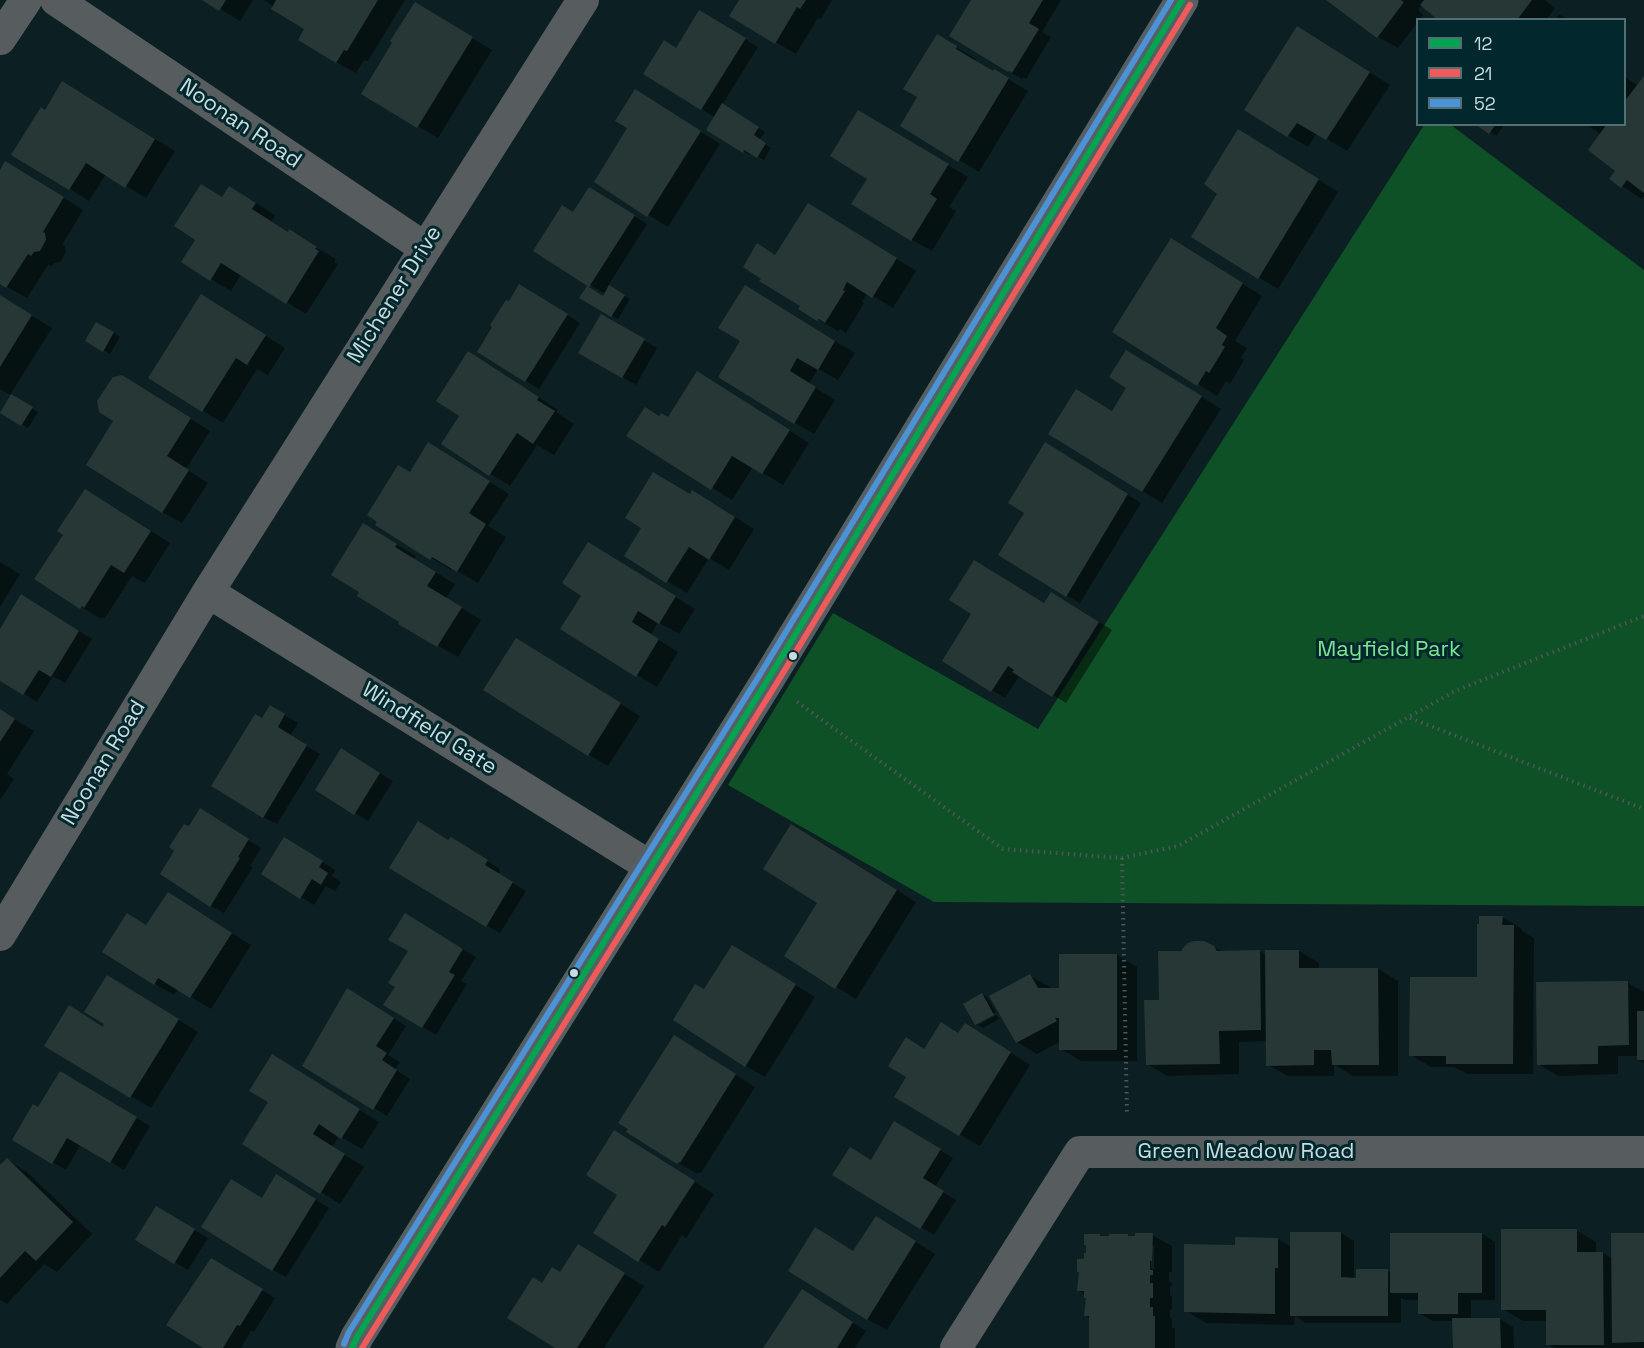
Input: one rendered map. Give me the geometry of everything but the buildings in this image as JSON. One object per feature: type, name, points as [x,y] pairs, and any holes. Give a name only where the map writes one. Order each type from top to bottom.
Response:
[{"type":"street","points":[[0,39],[26,0]]},
{"type":"street","name":"Noonan Road","points":[[56,0],[425,248]]},
{"type":"street","name":"Michener Drive","points":[[208,591],[583,0]]},
{"type":"street","points":[[352,1348],[767,681],[1182,0]]},
{"type":"street","name":"Noonan Road","points":[[0,935],[208,591]]},
{"type":"street","name":"Windfield Gate","points":[[208,591],[651,867]]},
{"type":"street","name":"Green Meadow Road","points":[[956,1348],[1080,1152],[1644,1152]]},
{"type":"path","points":[[767,681],[1003,849],[1122,858],[1178,846],[1455,691],[1644,616]]},
{"type":"path","points":[[1409,718],[1644,809]]},
{"type":"path","points":[[1122,858],[1127,1152]]},
{"type":"green space","name":"Mayfield Park","points":[[1423,126],[1452,126],[1644,270],[1644,906],[934,902],[728,785],[833,613],[1038,729]]},
{"type":"transit line","name":"52","points":[[344,1344],[349,1332],[759,676],[1171,0]]},
{"type":"transit line","name":"12","points":[[352,1348],[767,681],[1182,0]]},
{"type":"transit line","name":"21","points":[[362,1348],[775,686],[1190,5]]}]
